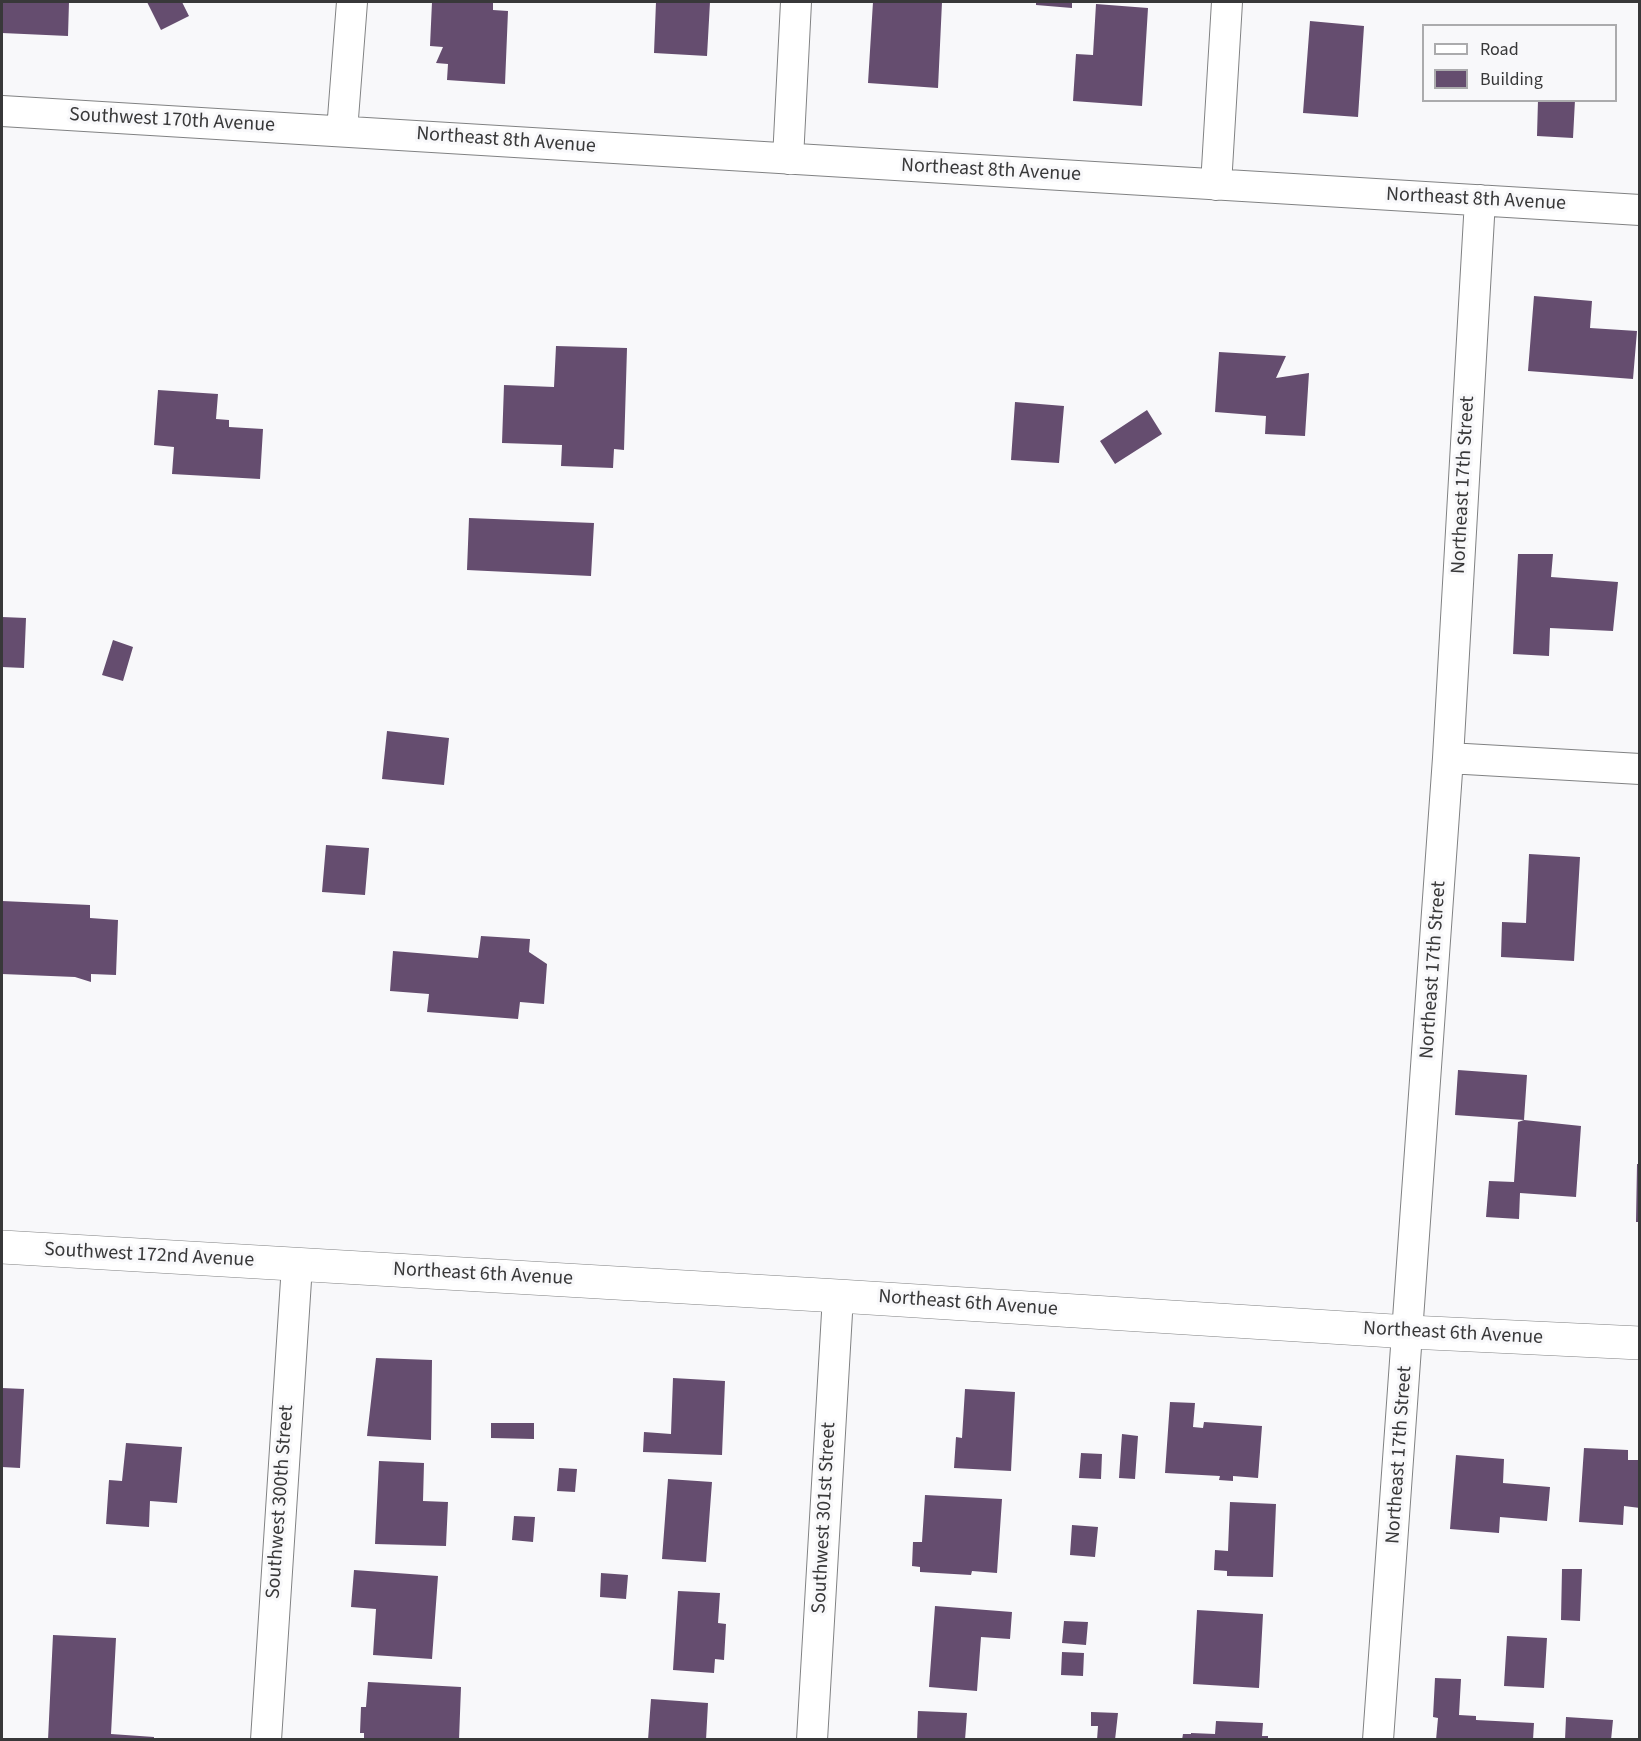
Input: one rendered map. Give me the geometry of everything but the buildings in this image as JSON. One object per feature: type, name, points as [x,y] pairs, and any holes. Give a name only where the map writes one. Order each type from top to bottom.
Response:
[{"type":"street","points":[[342,131],[352,2]]},
{"type":"street","points":[[788,159],[796,2]]},
{"type":"street","points":[[1216,185],[1227,2]]},
{"type":"street","name":"Southwest 170th Avenue","points":[[2,111],[342,131]]},
{"type":"street","name":"Northeast 8th Avenue","points":[[342,131],[1640,210]]},
{"type":"street","name":"Northeast 17th Street","points":[[1378,1740],[1409,1332],[1448,758],[1480,201]]},
{"type":"street","points":[[1448,758],[1640,769]]},
{"type":"street","name":"Southwest 172nd Avenue","points":[[2,1248],[297,1265]]},
{"type":"street","name":"Northeast 6th Avenue","points":[[297,1265],[1409,1332],[1640,1343]]},
{"type":"street","name":"Southwest 300th Street","points":[[266,1740],[297,1265]]},
{"type":"street","name":"Southwest 301st Street","points":[[812,1740],[838,1296]]}]
